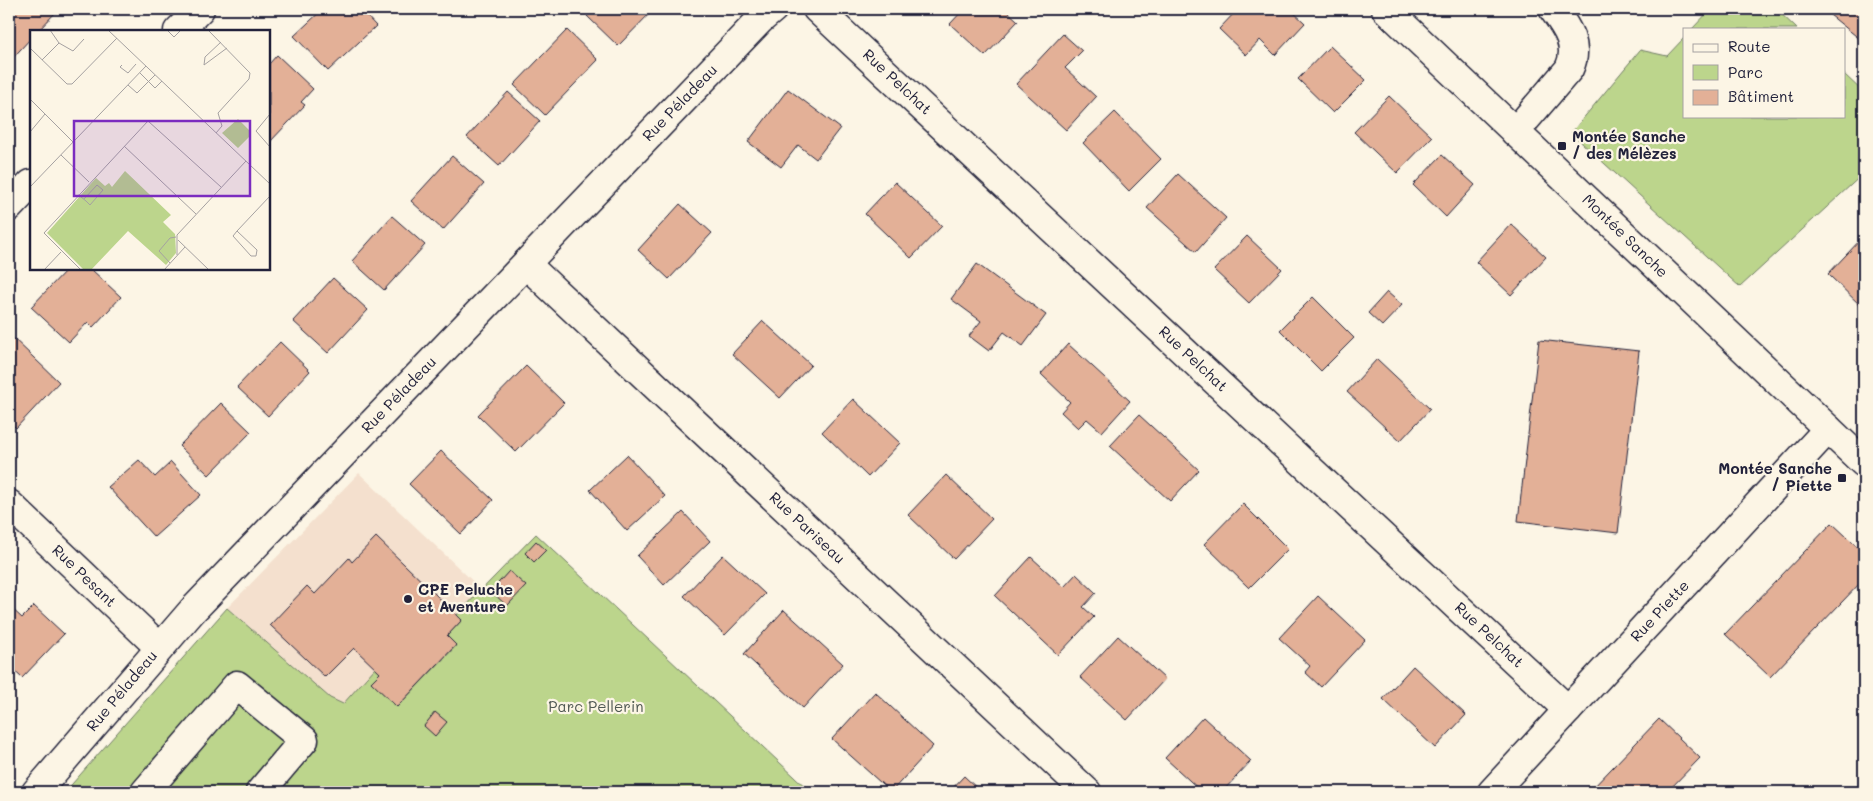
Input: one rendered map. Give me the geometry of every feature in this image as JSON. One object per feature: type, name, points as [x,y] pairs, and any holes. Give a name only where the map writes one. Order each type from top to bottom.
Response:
[{"type":"street","points":[[179,30],[200,9]]},
{"type":"street","name":"Rue Péladeau","points":[[42,790],[159,647],[336,460],[760,20],[773,9]]},
{"type":"street","name":"Rue Pelchat","points":[[817,9],[1568,710]]},
{"type":"street","name":"Montée Sanche","points":[[1386,9],[1864,464]]},
{"type":"street","points":[[1515,132],[1569,69],[1573,60],[1574,50],[1571,37],[1553,9]]},
{"type":"street","points":[[9,207],[30,185]]},
{"type":"street","name":"Rue Pariseau","points":[[526,264],[1087,792]]},
{"type":"street","name":"Rue Piette","points":[[1492,792],[1828,429]]},
{"type":"street","name":"Rue Pesant","points":[[9,504],[159,647]]},
{"type":"street","points":[[145,792],[237,685],[304,740],[260,792]]},
{"type":"shaded area","name":"CPE Peluche et Aventure","points":[[359,473],[482,590],[536,534],[448,738],[343,704],[330,698],[227,608]]},
{"type":"green space","points":[[1711,9],[1776,9],[1796,28],[1693,28]]},
{"type":"green space","points":[[1683,39],[1683,118],[1846,118],[1846,76],[1864,93],[1864,173],[1740,287],[1571,133],[1640,50],[1667,56]]},
{"type":"green space","name":"Parc Pellerin","points":[[536,534],[811,792],[65,792],[227,608],[330,698],[343,704],[375,668],[380,673],[372,682],[397,707],[456,646],[447,636],[462,620],[457,615]]},
{"type":"building","points":[[9,9],[52,9],[56,12],[39,30],[30,30],[30,39],[9,62]]},
{"type":"building","points":[[323,9],[360,9],[376,26],[328,71],[294,36]]},
{"type":"building","points":[[595,9],[654,9],[618,46],[587,16]]},
{"type":"building","points":[[964,9],[1005,9],[1018,21],[985,56],[950,24]]},
{"type":"building","points":[[1238,9],[1290,9],[1305,23],[1275,55],[1260,40],[1246,55],[1219,29]]},
{"type":"building","points":[[1835,9],[1864,9],[1864,36],[1861,40],[1830,15]]},
{"type":"building","points":[[567,30],[598,60],[545,115],[514,85]]},
{"type":"building","points":[[1063,34],[1082,51],[1065,68],[1096,97],[1066,130],[1016,84]]},
{"type":"building","points":[[1330,46],[1366,80],[1333,113],[1298,79]]},
{"type":"building","points":[[277,55],[313,89],[301,102],[305,105],[270,142],[270,63]]},
{"type":"building","points":[[788,89],[840,128],[816,159],[798,145],[781,167],[748,142]]},
{"type":"building","points":[[508,92],[540,121],[499,166],[467,137]]},
{"type":"building","points":[[1389,96],[1432,137],[1397,173],[1354,132]]},
{"type":"building","points":[[1115,112],[1161,159],[1129,191],[1083,143]]},
{"type":"building","points":[[1442,155],[1475,185],[1446,217],[1413,185]]},
{"type":"building","points":[[452,156],[484,184],[443,230],[411,201]]},
{"type":"building","points":[[1178,174],[1226,218],[1196,252],[1147,208]]},
{"type":"building","points":[[895,182],[942,226],[911,258],[865,214]]},
{"type":"building","points":[[680,204],[712,233],[669,279],[638,250]]},
{"type":"building","points":[[392,216],[425,245],[384,290],[352,261]]},
{"type":"building","points":[[1511,224],[1546,257],[1511,295],[1476,262]]},
{"type":"building","points":[[1247,236],[1282,269],[1249,303],[1214,270]]},
{"type":"building","points":[[1864,236],[1864,309],[1828,274]]},
{"type":"building","points":[[977,264],[1046,315],[1023,346],[1004,332],[989,351],[969,336],[981,321],[951,299]]},
{"type":"building","points":[[66,270],[92,270],[121,297],[93,327],[88,322],[69,342],[31,307]]},
{"type":"building","points":[[333,278],[368,310],[328,353],[293,321]]},
{"type":"building","points":[[1387,292],[1402,305],[1382,326],[1368,313]]},
{"type":"building","points":[[1313,297],[1354,338],[1321,371],[1280,330]]},
{"type":"building","points":[[763,321],[811,365],[780,398],[732,354]]},
{"type":"building","points":[[9,334],[59,382],[16,428],[9,421]]},
{"type":"building","points":[[1539,340],[1639,351],[1618,533],[1518,521]]},
{"type":"building","points":[[280,342],[310,371],[268,416],[237,387]]},
{"type":"building","points":[[1068,344],[1130,401],[1102,432],[1087,419],[1078,428],[1061,412],[1070,402],[1041,374]]},
{"type":"building","points":[[1377,359],[1430,409],[1400,441],[1347,392]]},
{"type":"building","points":[[526,366],[564,403],[516,452],[478,415]]},
{"type":"building","points":[[853,399],[900,443],[868,477],[822,432]]},
{"type":"building","points":[[221,403],[251,432],[209,475],[179,446]]},
{"type":"building","points":[[1139,415],[1199,470],[1170,501],[1110,446]]},
{"type":"building","points":[[441,451],[493,500],[461,534],[409,484]]},
{"type":"building","points":[[627,455],[665,496],[627,531],[590,490]]},
{"type":"building","points":[[139,460],[155,477],[171,462],[201,495],[154,537],[108,487]]},
{"type":"building","points":[[946,475],[992,519],[954,559],[908,515]]},
{"type":"building","points":[[1243,504],[1288,549],[1249,588],[1204,544]]},
{"type":"building","points":[[683,512],[710,541],[664,585],[637,556]]},
{"type":"building","points":[[1832,523],[1864,553],[1864,579],[1770,677],[1725,634]]},
{"type":"building","points":[[376,537],[462,620],[447,636],[456,645],[397,707],[371,682],[380,673],[354,648],[325,677],[270,625],[307,586],[315,594],[349,558],[352,562]]},
{"type":"building","points":[[536,541],[546,550],[534,562],[525,553]]},
{"type":"building","points":[[723,555],[765,594],[725,635],[684,596]]},
{"type":"building","points":[[1031,557],[1064,587],[1076,574],[1096,593],[1083,607],[1094,617],[1058,655],[995,596]]},
{"type":"building","points":[[509,571],[526,586],[507,606],[491,591]]},
{"type":"building","points":[[1318,596],[1365,640],[1321,687],[1305,672],[1310,666],[1279,638]]},
{"type":"building","points":[[9,606],[22,618],[34,606],[64,634],[22,678],[9,666]]},
{"type":"building","points":[[784,610],[843,664],[803,708],[744,654]]},
{"type":"building","points":[[1118,636],[1165,679],[1127,720],[1080,677]]},
{"type":"building","points":[[1413,666],[1466,715],[1435,748],[1383,699]]},
{"type":"building","points":[[875,692],[933,746],[891,792],[832,739]]},
{"type":"building","points":[[435,712],[447,722],[435,736],[424,726]]},
{"type":"building","points":[[1203,717],[1251,761],[1222,792],[1202,792],[1165,758]]},
{"type":"building","points":[[1659,719],[1700,758],[1667,792],[1589,792]]},
{"type":"building","points":[[964,776],[981,792],[949,792]]},
{"type":"place","name":"Montée Sanche / des Mélèzes","points":[[1562,146]]},
{"type":"place","name":"Montée Sanche / Piette","points":[[1842,478]]},
{"type":"place","name":"CPE Peluche et Aventure","points":[[408,599]]}]
